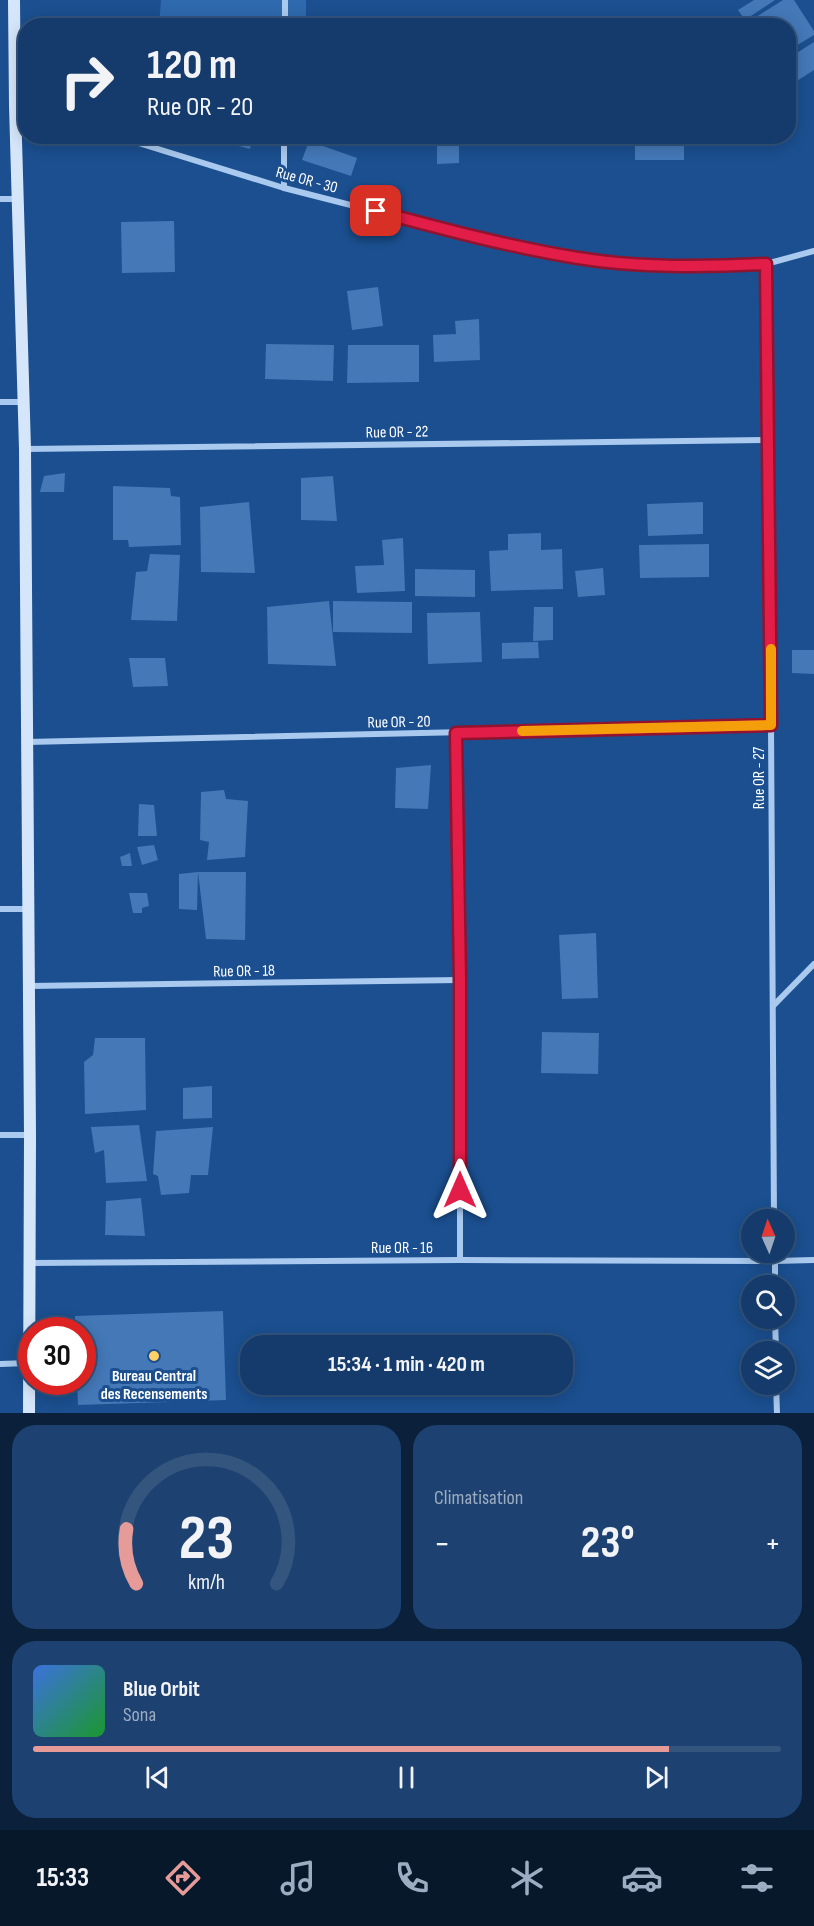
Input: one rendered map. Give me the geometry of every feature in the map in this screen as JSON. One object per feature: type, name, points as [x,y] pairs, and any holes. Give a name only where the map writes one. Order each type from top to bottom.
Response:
[{"type":"street","points":[[14,0],[18,71]]},
{"type":"street","points":[[285,0],[285,18]]},
{"type":"street","points":[[19,144],[18,199],[25,449],[29,1317]]},
{"type":"street","name":"Rue OR - 30","points":[[142,144],[284,188],[515,247],[579,259],[644,266],[703,267],[766,264],[814,251]]},
{"type":"street","points":[[284,144],[284,188]]},
{"type":"street","points":[[0,199],[18,199]]},
{"type":"street","name":"Rue OR - 27","points":[[766,264],[774,1209]]},
{"type":"street","points":[[0,402],[24,402]]},
{"type":"street","name":"Rue OR - 22","points":[[25,449],[768,440]]},
{"type":"street","name":"Rue OR - 20","points":[[27,742],[771,725]]},
{"type":"street","points":[[456,733],[460,980],[460,1260]]},
{"type":"street","points":[[0,909],[28,909]]},
{"type":"street","points":[[773,1006],[814,964]]},
{"type":"street","name":"Rue OR - 18","points":[[28,986],[460,980]]},
{"type":"street","points":[[0,1135],[30,1135]]},
{"type":"street","name":"Rue OR - 16","points":[[795,1260],[814,1260]]},
{"type":"street","name":"Rue OR - 16","points":[[30,1263],[741,1261]]},
{"type":"street","points":[[0,1364],[18,1363]]},
{"type":"street","points":[[29,1395],[29,1413]]},
{"type":"street","points":[[776,1395],[777,1413]]},
{"type":"shaded area","points":[[161,0],[306,0],[306,18],[160,18]]},
{"type":"building","points":[[754,0],[775,0],[748,18],[744,18],[738,10]]},
{"type":"building","points":[[783,0],[794,0],[814,31],[814,35],[796,46],[796,18],[755,18]]},
{"type":"building","points":[[814,42],[814,70],[796,82],[796,54]]},
{"type":"building","points":[[231,144],[251,144],[250,149]]},
{"type":"building","points":[[308,144],[317,144],[357,158],[351,176],[302,160]]},
{"type":"building","points":[[437,144],[459,144],[459,163],[437,164]]},
{"type":"building","points":[[620,144],[684,144],[684,160],[635,160],[635,146],[620,146]]},
{"type":"building","points":[[174,221],[175,272],[122,273],[121,222]]},
{"type":"building","points":[[378,287],[383,326],[352,330],[347,291]]},
{"type":"building","points":[[479,319],[480,360],[434,362],[433,335],[456,334],[455,321]]},
{"type":"building","points":[[266,344],[334,345],[333,381],[265,379]]},
{"type":"building","points":[[348,345],[419,345],[419,382],[347,383]]},
{"type":"building","points":[[65,473],[64,492],[40,492],[44,476]]},
{"type":"building","points":[[333,476],[337,521],[301,520],[301,478]]},
{"type":"building","points":[[113,486],[170,488],[171,496],[180,497],[181,545],[129,547],[128,540],[113,540]]},
{"type":"building","points":[[249,502],[255,573],[201,572],[200,507]]},
{"type":"building","points":[[703,502],[703,534],[648,536],[647,504]]},
{"type":"building","points":[[541,533],[541,550],[562,549],[563,589],[491,591],[489,551],[508,550],[508,534]]},
{"type":"building","points":[[403,538],[405,591],[357,593],[355,566],[384,565],[382,540]]},
{"type":"building","points":[[709,544],[709,577],[640,578],[639,545]]},
{"type":"building","points":[[150,554],[180,555],[177,621],[131,620],[136,572],[147,571]]},
{"type":"building","points":[[603,568],[605,595],[578,597],[575,571]]},
{"type":"building","points":[[415,569],[475,570],[475,597],[415,596]]},
{"type":"building","points":[[329,601],[336,666],[268,664],[267,607]]},
{"type":"building","points":[[333,601],[412,602],[412,633],[333,632]]},
{"type":"building","points":[[534,607],[553,607],[553,640],[533,641]]},
{"type":"building","points":[[480,612],[482,662],[428,664],[427,613]]},
{"type":"building","points":[[538,642],[539,658],[502,659],[502,643]]},
{"type":"building","points":[[792,650],[814,650],[814,674],[792,673]]},
{"type":"building","points":[[129,658],[165,658],[168,686],[133,687]]},
{"type":"building","points":[[431,765],[428,809],[395,808],[396,768]]},
{"type":"building","points":[[224,790],[226,799],[248,801],[245,857],[207,860],[209,842],[200,840],[201,792]]},
{"type":"building","points":[[139,804],[154,805],[157,836],[138,836]]},
{"type":"building","points":[[154,845],[158,860],[142,865],[137,847]]},
{"type":"building","points":[[130,853],[132,866],[122,866],[120,857]]},
{"type":"building","points":[[198,872],[197,910],[179,909],[179,874]]},
{"type":"building","points":[[198,872],[246,872],[245,940],[206,939]]},
{"type":"building","points":[[129,893],[147,893],[149,906],[142,908],[142,913],[133,913]]},
{"type":"building","points":[[596,933],[598,998],[562,999],[559,935]]},
{"type":"building","points":[[542,1032],[599,1033],[598,1074],[541,1073]]},
{"type":"building","points":[[95,1038],[145,1038],[146,1110],[85,1114],[84,1062],[93,1055]]},
{"type":"building","points":[[212,1086],[212,1118],[183,1119],[183,1088]]},
{"type":"building","points":[[139,1125],[147,1181],[106,1183],[104,1150],[95,1153],[91,1127]]},
{"type":"building","points":[[213,1127],[208,1175],[191,1175],[189,1193],[161,1195],[158,1176],[153,1174],[156,1131]]},
{"type":"building","points":[[141,1198],[145,1236],[105,1235],[106,1201]]},
{"type":"building","name":"Bureau Central des Recensements","points":[[223,1311],[226,1400],[78,1405],[78,1395],[96,1395],[96,1317],[75,1316]]},
{"type":"slow traffic","points":[[522,731],[771,725],[771,649]]},
{"type":"place","name":"Bureau Central des Recensements","points":[[154,1356]]},
{"type":"route","points":[[376,211],[515,247],[579,259],[644,266],[703,267],[766,264],[771,725],[456,733],[460,980],[460,1190]]}]
